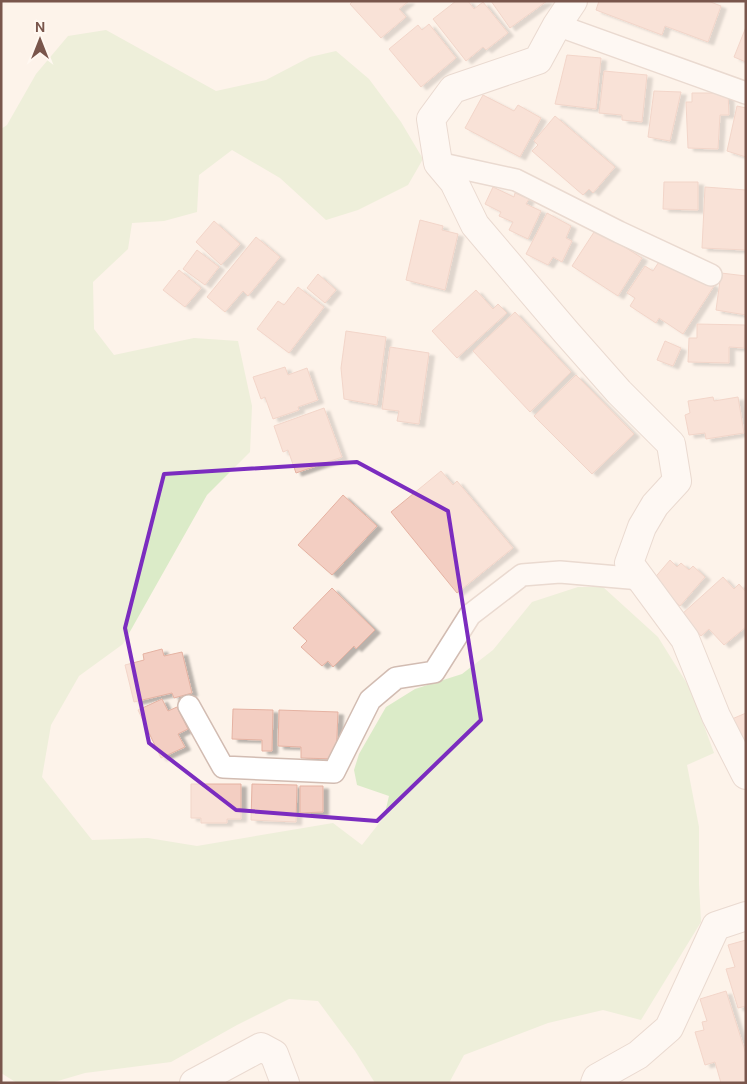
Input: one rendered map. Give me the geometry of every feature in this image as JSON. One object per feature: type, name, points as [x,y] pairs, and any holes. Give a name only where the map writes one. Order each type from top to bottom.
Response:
[{"type":"street","points":[[573,1],[557,25],[538,60],[453,89],[431,119],[438,163],[454,182],[475,225],[619,392],[671,444],[677,481],[655,505],[642,527],[629,563],[685,639],[716,716],[746,775]]},
{"type":"street","points":[[595,1083],[596,1078],[638,1055],[669,1028],[716,926],[746,916]]},
{"type":"street","points":[[194,1083],[261,1047],[274,1054],[285,1083]]},
{"type":"lane","points":[[557,25],[746,93]]},
{"type":"lane","points":[[438,163],[516,180],[618,232],[711,275]]},
{"type":"lane","points":[[189,706],[223,767],[334,772],[370,700],[396,678],[434,672],[470,615],[522,575],[560,572],[641,579]]},
{"type":"highlighted area","points":[[357,462],[448,511],[481,720],[377,821],[236,810],[149,743],[125,628],[164,474]]},
{"type":"green space","points":[[106,30],[216,91],[266,80],[310,57],[336,51],[369,79],[401,122],[423,159],[408,185],[358,210],[326,220],[280,178],[232,150],[199,175],[197,212],[164,221],[132,223],[128,249],[93,282],[94,329],[114,355],[194,338],[238,341],[252,406],[250,452],[207,495],[123,644],[79,676],[51,725],[42,777],[92,840],[148,838],[197,846],[333,823],[362,845],[384,817],[389,796],[357,785],[354,770],[359,754],[386,707],[415,689],[462,674],[493,650],[532,602],[578,587],[603,587],[658,637],[691,690],[714,753],[687,765],[699,827],[701,922],[641,1020],[603,1010],[548,1023],[464,1055],[449,1083],[375,1083],[355,1051],[318,1001],[289,999],[237,1025],[171,1062],[85,1073],[51,1083],[17,1083],[1,1073],[1,129],[7,125],[36,74],[68,36]]},
{"type":"building","points":[[353,1],[409,1],[399,9],[406,17],[381,38],[350,4]]},
{"type":"building","points":[[456,1],[468,1],[474,9],[483,2],[508,33],[486,50],[483,47],[466,61],[433,19]]},
{"type":"building","points":[[491,1],[547,1],[510,28]]},
{"type":"building","points":[[599,1],[708,1],[721,6],[708,42],[665,26],[662,35],[596,10]]},
{"type":"building","points":[[429,24],[456,58],[421,87],[389,49],[418,25],[422,30]]},
{"type":"building","points":[[746,27],[746,62],[734,57]]},
{"type":"building","points":[[567,55],[601,58],[596,109],[555,104]]},
{"type":"building","points":[[604,71],[647,75],[642,122],[622,120],[622,115],[599,113]]},
{"type":"building","points":[[654,91],[681,92],[670,141],[648,137]]},
{"type":"building","points":[[692,93],[728,93],[729,115],[720,115],[718,149],[688,148],[686,102],[692,102]]},
{"type":"building","points":[[483,95],[514,111],[518,105],[541,118],[520,157],[465,128]]},
{"type":"building","points":[[737,106],[746,108],[746,157],[727,151]]},
{"type":"building","points":[[555,116],[615,167],[593,193],[589,189],[583,195],[532,151],[538,145],[534,141]]},
{"type":"building","points":[[664,182],[698,182],[698,210],[663,209]]},
{"type":"building","points":[[493,187],[514,197],[515,193],[529,199],[526,204],[541,211],[528,239],[509,230],[513,222],[499,216],[501,212],[485,204]]},
{"type":"building","points":[[705,187],[746,190],[746,250],[702,248]]},
{"type":"building","points":[[547,213],[571,226],[566,238],[572,241],[562,262],[553,257],[548,265],[526,254]]},
{"type":"building","points":[[420,220],[443,226],[442,230],[458,234],[445,290],[406,280]]},
{"type":"building","points":[[214,221],[240,244],[221,265],[196,242]]},
{"type":"building","points":[[596,229],[642,258],[618,296],[572,266]]},
{"type":"building","points":[[256,237],[280,257],[248,296],[243,291],[225,312],[207,297]]},
{"type":"building","points":[[197,250],[219,267],[205,285],[183,269]]},
{"type":"building","points":[[664,254],[714,286],[683,334],[659,318],[656,323],[630,306],[635,298],[627,293],[645,266],[653,271]]},
{"type":"building","points":[[179,270],[201,288],[185,307],[163,290]]},
{"type":"building","points":[[721,273],[746,276],[746,315],[716,310]]},
{"type":"building","points":[[318,274],[336,290],[325,303],[307,288]]},
{"type":"building","points":[[298,287],[324,307],[289,353],[257,329],[278,301],[284,305]]},
{"type":"building","points":[[476,290],[493,309],[498,304],[507,313],[457,358],[432,331]]},
{"type":"building","points":[[515,312],[571,372],[530,412],[473,351]]},
{"type":"building","points":[[697,324],[745,325],[744,348],[729,347],[729,363],[688,362],[689,338],[697,338]]},
{"type":"building","points":[[346,331],[386,337],[377,405],[344,399],[341,368]]},
{"type":"building","points":[[665,341],[681,348],[673,366],[657,360]]},
{"type":"building","points":[[390,347],[429,353],[419,424],[397,421],[399,411],[382,409]]},
{"type":"building","points":[[285,367],[288,375],[307,368],[318,400],[298,407],[299,410],[273,419],[265,397],[261,399],[253,377]]},
{"type":"building","points":[[576,375],[634,434],[592,474],[534,416]]},
{"type":"building","points":[[713,397],[714,401],[738,397],[744,433],[706,439],[705,433],[689,435],[685,415],[690,413],[688,401]]},
{"type":"building","points":[[324,408],[342,457],[296,473],[288,450],[283,452],[274,426]]},
{"type":"building","points":[[441,471],[453,485],[457,481],[513,548],[457,593],[391,512]]},
{"type":"building","points":[[343,495],[377,526],[332,575],[298,545]]},
{"type":"building","points":[[670,560],[677,567],[681,563],[689,570],[693,566],[705,577],[680,606],[652,581]]},
{"type":"building","points":[[723,577],[734,589],[739,584],[746,592],[746,627],[724,645],[709,629],[701,636],[682,614]]},
{"type":"building","points":[[332,588],[375,630],[356,649],[354,646],[333,667],[328,661],[322,666],[301,647],[307,641],[293,628]]},
{"type":"building","points":[[162,649],[164,656],[182,652],[192,693],[174,698],[172,693],[134,702],[125,665],[144,660],[143,654]]},
{"type":"building","points":[[162,699],[168,711],[177,707],[188,729],[178,734],[185,747],[161,758],[138,710]]},
{"type":"building","points":[[233,709],[273,710],[272,751],[262,751],[262,740],[232,739]]},
{"type":"building","points":[[279,710],[338,712],[336,759],[301,758],[301,747],[278,746]]},
{"type":"building","points":[[746,713],[746,751],[732,719]]},
{"type":"building","points":[[191,784],[241,784],[241,819],[227,819],[227,823],[201,823],[201,818],[191,818]]},
{"type":"building","points":[[252,784],[297,785],[296,822],[251,820]]},
{"type":"building","points":[[300,786],[323,786],[323,812],[300,813]]},
{"type":"building","points":[[746,940],[746,1006],[738,1008],[726,969],[735,967],[728,945]]},
{"type":"building","points":[[726,991],[746,1054],[746,1083],[721,1083],[715,1062],[705,1065],[695,1032],[704,1030],[702,1022],[707,1021],[700,999]]}]
